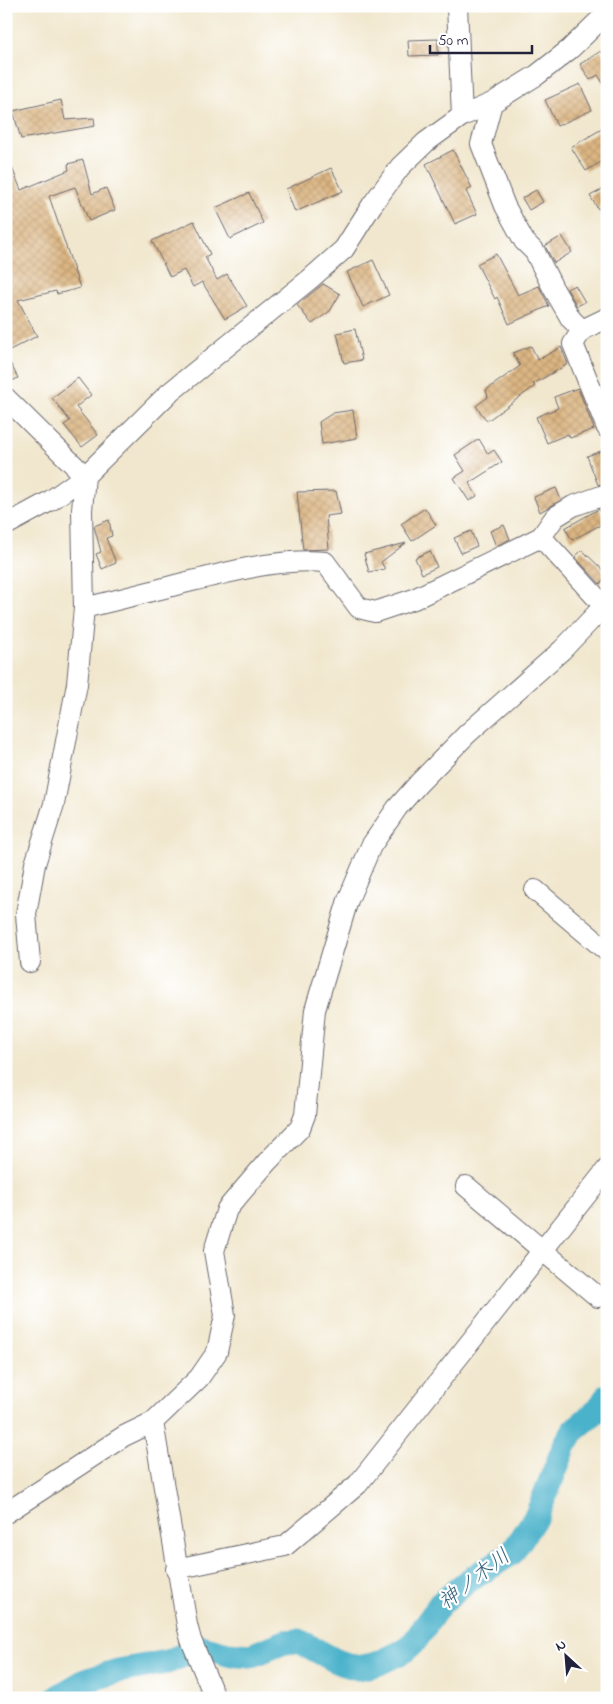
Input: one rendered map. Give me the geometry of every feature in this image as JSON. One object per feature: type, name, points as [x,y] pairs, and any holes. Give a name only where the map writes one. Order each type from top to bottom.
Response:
[{"type":"street","points":[[457,6],[462,116]]},
{"type":"street","points":[[6,526],[50,501],[85,476],[168,394],[310,280],[344,249],[372,205],[400,167],[426,142],[462,116],[492,103],[537,74],[570,49],[607,13]]},
{"type":"street","points":[[492,103],[481,144],[505,206],[524,241],[535,252],[567,311],[582,330]]},
{"type":"street","points":[[607,318],[582,330],[573,344],[607,428]]},
{"type":"street","points":[[6,398],[85,476]]},
{"type":"street","points":[[30,962],[26,914],[34,864],[54,804],[76,693],[84,608],[82,510],[85,476]]},
{"type":"street","points":[[84,608],[220,573],[289,564],[300,560],[325,562],[359,608],[375,612],[414,599],[541,537],[555,516],[573,506],[607,494]]},
{"type":"street","points":[[6,1513],[124,1436],[153,1422],[198,1378],[217,1352],[225,1315],[214,1251],[220,1230],[227,1209],[266,1162],[300,1128],[305,1115],[315,1010],[348,900],[371,846],[397,808],[426,776],[467,734],[562,650],[606,605],[541,537]]},
{"type":"street","points":[[535,890],[607,952]]},
{"type":"street","points":[[176,1569],[285,1546],[358,1484],[607,1169]]},
{"type":"street","points":[[466,1186],[598,1297]]},
{"type":"street","points":[[153,1422],[166,1486],[176,1569],[191,1640],[215,1698]]},
{"type":"building","points":[[438,39],[438,55],[409,56],[408,40]]},
{"type":"building","points":[[601,51],[607,60],[607,89],[598,75],[590,80],[580,64]]},
{"type":"building","points":[[580,84],[592,110],[557,126],[545,100]]},
{"type":"building","points":[[61,100],[65,120],[94,118],[95,126],[21,139],[13,111]]},
{"type":"building","points":[[607,126],[607,158],[586,171],[571,147]]},
{"type":"building","points":[[453,150],[472,188],[466,191],[477,214],[455,224],[426,164]]},
{"type":"building","points":[[6,153],[21,190],[69,170],[68,164],[83,160],[92,194],[106,188],[115,210],[89,221],[75,187],[49,196],[80,288],[57,294],[56,291],[18,300],[37,336],[6,352],[6,274],[9,273],[6,260]]},
{"type":"building","points":[[331,168],[343,191],[295,212],[286,189]]},
{"type":"building","points":[[607,187],[607,204],[598,209],[590,196]]},
{"type":"building","points":[[536,190],[543,202],[529,210],[522,198]]},
{"type":"building","points":[[249,193],[263,223],[230,239],[215,208]]},
{"type":"building","points":[[194,221],[210,254],[205,257],[217,280],[227,274],[247,306],[225,319],[202,282],[193,287],[184,270],[170,277],[152,241]]},
{"type":"building","points":[[562,236],[572,252],[554,263],[545,246]]},
{"type":"building","points":[[496,254],[518,295],[539,286],[549,306],[509,324],[497,297],[495,299],[477,264]]},
{"type":"building","points":[[373,260],[389,295],[363,307],[347,272]]},
{"type":"building","points":[[323,284],[340,294],[330,311],[312,324],[297,305]]},
{"type":"building","points":[[575,285],[585,302],[577,306],[567,289]]},
{"type":"building","points":[[355,329],[362,360],[344,363],[337,333]]},
{"type":"building","points":[[531,346],[538,360],[561,347],[568,364],[533,384],[535,386],[487,421],[476,406],[488,397],[486,390],[520,366],[513,353]]},
{"type":"building","points":[[6,355],[18,378],[6,384]]},
{"type":"building","points":[[78,378],[91,395],[76,407],[98,435],[82,447],[64,425],[70,421],[52,398]]},
{"type":"building","points":[[578,388],[594,429],[570,438],[568,434],[547,443],[536,417],[558,408],[554,397]]},
{"type":"building","points":[[353,410],[357,438],[322,444],[319,422],[333,413]]},
{"type":"building","points":[[479,439],[488,454],[494,450],[502,462],[469,483],[477,496],[469,501],[454,478],[465,471],[455,455]]},
{"type":"building","points":[[607,449],[607,482],[598,485],[587,456]]},
{"type":"building","points":[[556,488],[561,500],[540,512],[534,497]]},
{"type":"building","points":[[336,491],[341,514],[326,516],[329,549],[303,550],[297,492]]},
{"type":"building","points":[[425,508],[436,525],[412,541],[401,524]]},
{"type":"building","points":[[599,509],[606,522],[572,540],[565,528]]},
{"type":"building","points":[[109,520],[112,536],[106,538],[116,563],[102,569],[96,554],[101,552],[94,526]]},
{"type":"building","points":[[504,525],[510,539],[496,546],[490,531]]},
{"type":"building","points":[[471,531],[477,546],[461,553],[454,538]]},
{"type":"building","points":[[406,543],[381,562],[385,569],[369,572],[364,554]]},
{"type":"building","points":[[582,550],[607,574],[600,584],[575,557]]},
{"type":"building","points":[[430,551],[437,567],[422,574],[415,558]]},
{"type":"waterway","name":"神ノ木川","points":[[56,1698],[85,1681],[118,1671],[167,1662],[202,1647],[228,1654],[250,1656],[285,1642],[299,1641],[338,1662],[358,1668],[377,1664],[404,1651],[415,1641],[440,1604],[468,1581],[512,1553],[537,1515],[565,1445],[574,1430],[599,1409],[607,1396]]}]
